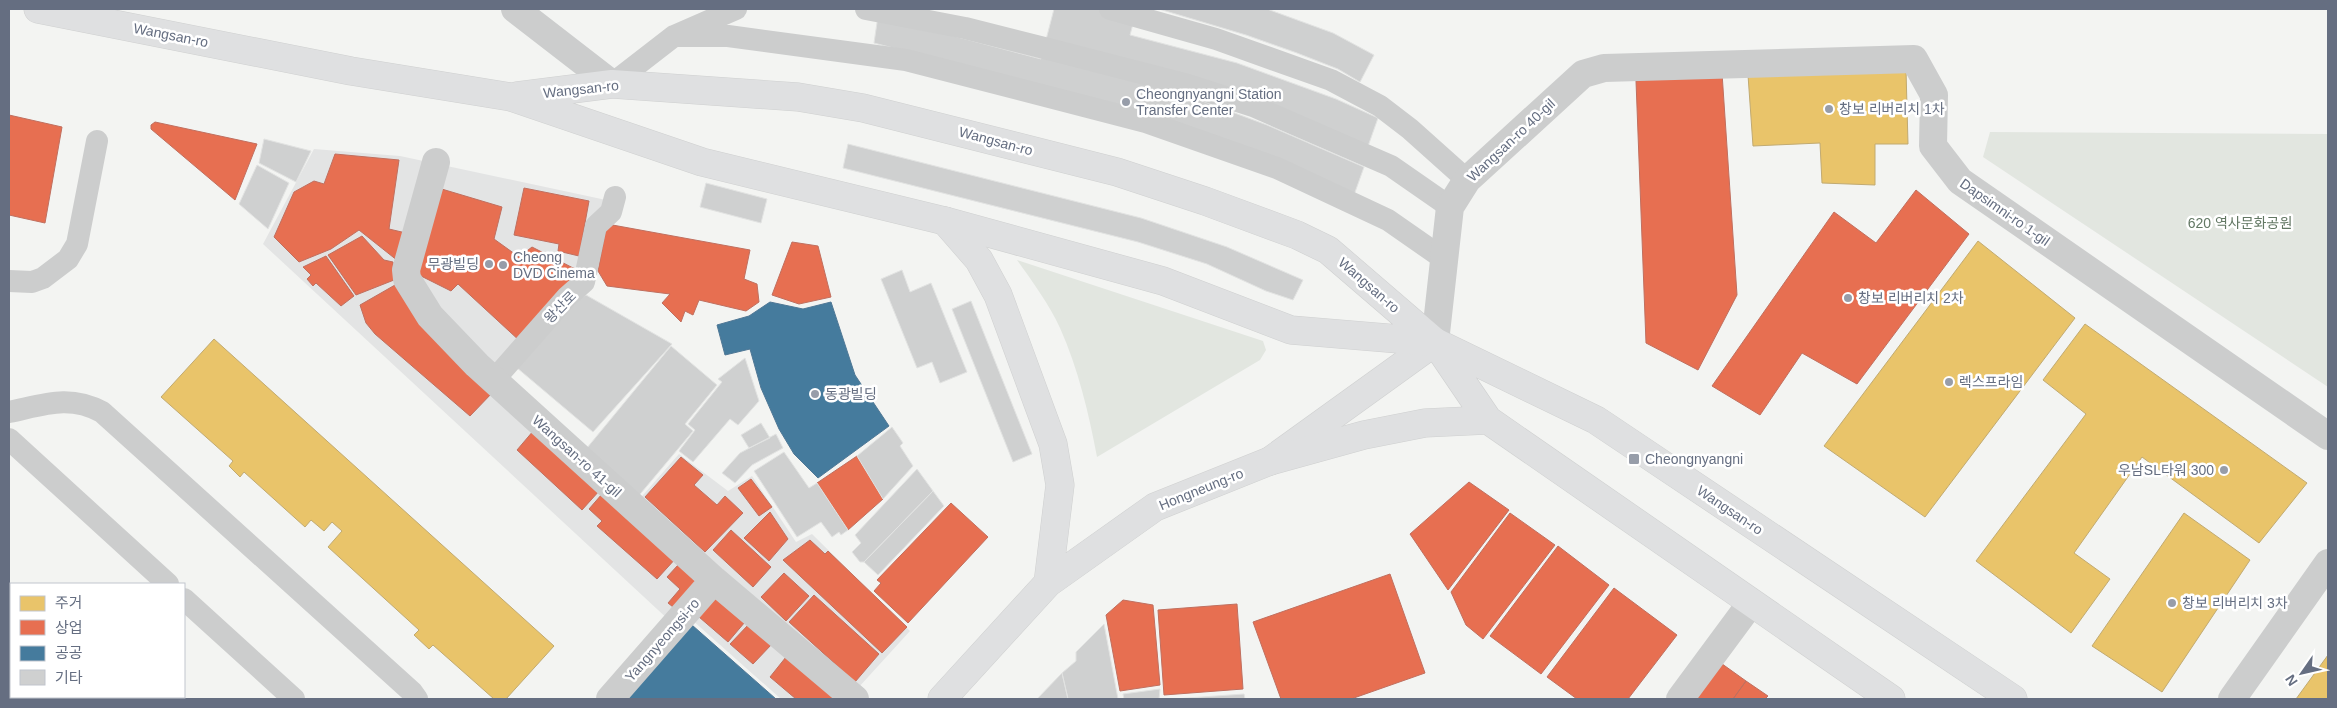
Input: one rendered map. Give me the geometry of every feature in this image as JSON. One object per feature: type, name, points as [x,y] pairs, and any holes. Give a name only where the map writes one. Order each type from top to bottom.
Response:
[{"type":"main road","name":"Wangsan-ro","points":[[38,9],[351,71],[510,97],[702,162],[945,221],[1163,282],[1291,330],[1434,342],[1596,420],[2013,699]]},
{"type":"main road","name":"Wangsan-ro","points":[[510,97],[612,84],[798,97],[863,108],[1125,175],[1252,217],[1328,250],[1434,342],[1488,420],[1891,699]]},
{"type":"main road","points":[[945,221],[979,260],[998,295],[1053,444],[1060,486],[1048,583]]},
{"type":"main road","name":"Hongneung-ro","points":[[942,699],[1048,583],[1155,507],[1270,461],[1434,342]]},
{"type":"main road","points":[[1270,461],[1364,435],[1425,423],[1488,420]]},
{"type":"street","points":[[514,9],[612,84]]},
{"type":"street","name":"Dapsimni-ro 1-gil","points":[[1592,70],[1914,59],[1934,95],[1934,146],[1960,181],[2328,436]]},
{"type":"street","name":"Wangsan-ro 40-gil","points":[[1434,342],[1450,206],[1467,180],[1583,74],[1592,70]]},
{"type":"street","name":"Wangsan-ro 41-gil","points":[[436,162],[406,270],[407,279],[430,316],[494,380],[714,580],[854,699]]},
{"type":"street","points":[[2232,699],[2328,564]]},
{"type":"street","name":"Yangnyeongsi-ro","points":[[610,699],[714,580]]},
{"type":"street","points":[[1680,699],[1751,603]]},
{"type":"lane","points":[[612,84],[674,36],[736,9]]},
{"type":"lane","points":[[866,9],[965,28],[1188,85],[1253,106],[1391,166],[1450,206]]},
{"type":"lane","points":[[1110,9],[1244,48],[1332,80],[1380,106],[1410,128],[1467,180]]},
{"type":"lane","points":[[674,36],[728,36],[906,60],[1146,122],[1277,168],[1388,220],[1444,258]]},
{"type":"lane","points":[[9,281],[32,282],[43,278],[68,259],[76,244],[96,140]]},
{"type":"lane","name":"왕산로","points":[[494,380],[567,297],[584,282],[596,226],[611,212],[615,196]]},
{"type":"lane","points":[[9,412],[64,401],[84,403],[102,412],[417,699]]},
{"type":"lane","points":[[9,439],[167,583]]},
{"type":"lane","points":[[185,600],[294,699]]},
{"type":"shaded area","points":[[314,149],[400,156],[620,203],[593,277],[499,380],[636,503],[679,454],[728,491],[752,476],[796,542],[812,534],[910,631],[848,699],[781,699],[682,611],[671,622],[263,244]]},
{"type":"green space","name":"620 역사문화공원","points":[[1990,132],[2328,134],[2328,387],[1983,157]]},
{"type":"green space","points":[[1017,260],[1263,341],[1266,350],[1260,360],[1097,457],[1082,391],[1060,328],[1051,310]]},
{"type":"building: 주거","name":"창보 리버리치 1차","points":[[1906,70],[1908,144],[1875,144],[1875,185],[1822,183],[1820,143],[1753,146],[1748,75]]},
{"type":"building: 주거","name":"렉스프라임","points":[[1978,241],[2075,318],[1925,517],[1824,446]]},
{"type":"building: 주거","name":"우남SL타워 300","points":[[2085,324],[2307,483],[2259,543],[2142,457],[2074,553],[2110,579],[2071,633],[1976,561],[2086,414],[2043,380]]},
{"type":"building: 주거","points":[[214,339],[554,646],[506,699],[494,699],[433,645],[429,649],[414,635],[419,630],[328,547],[342,531],[332,522],[324,531],[311,520],[305,527],[244,472],[240,477],[229,466],[233,461],[161,397]]},
{"type":"building: 주거","name":"창보 리버리치 3차","points":[[2184,513],[2250,560],[2162,692],[2092,646]]},
{"type":"building: 주거","points":[[9,634],[10,698],[81,699],[9,699]]},
{"type":"building: 주거","points":[[2328,655],[2328,699],[2296,699]]},
{"type":"building: 상업","points":[[1722,73],[1737,295],[1698,370],[1646,343],[1636,81]]},
{"type":"building: 상업","points":[[9,115],[62,127],[45,223],[9,215]]},
{"type":"building: 상업","points":[[155,122],[257,144],[235,200],[151,129],[151,125]]},
{"type":"building: 상업","points":[[335,154],[399,160],[389,229],[406,233],[398,261],[359,230],[331,249],[299,262],[274,237],[294,192],[314,181],[324,184]]},
{"type":"building: 상업","name":"무광빌딩","points":[[435,187],[502,207],[494,239],[519,257],[532,247],[579,271],[522,343],[458,284],[451,291],[411,271]]},
{"type":"building: 상업","points":[[524,188],[589,201],[579,256],[558,251],[559,244],[514,235]]},
{"type":"building: 상업","name":"창보 리버리치 2차","points":[[1916,190],[1969,234],[1857,384],[1802,353],[1760,415],[1712,386],[1834,212],[1876,243]]},
{"type":"building: 상업","points":[[607,224],[750,250],[744,279],[757,284],[759,302],[746,311],[699,300],[693,315],[685,311],[681,322],[662,303],[670,294],[607,286],[598,271]]},
{"type":"building: 상업","points":[[362,236],[384,260],[393,262],[394,280],[356,295],[328,255]]},
{"type":"building: 상업","points":[[792,242],[818,246],[831,297],[799,304],[772,295]]},
{"type":"building: 상업","points":[[326,256],[354,296],[341,306],[316,283],[313,286],[307,279],[311,275],[303,267]]},
{"type":"building: 상업","points":[[395,285],[418,321],[493,392],[470,416],[375,334],[366,323],[360,305]]},
{"type":"building: 상업","points":[[534,430],[600,490],[582,510],[517,450]]},
{"type":"building: 상업","points":[[857,456],[883,499],[848,530],[817,483]]},
{"type":"building: 상업","points":[[681,457],[703,475],[694,485],[717,505],[725,496],[743,513],[705,552],[645,497]]},
{"type":"building: 상업","points":[[751,479],[772,507],[759,516],[738,488]]},
{"type":"building: 상업","points":[[1469,482],[1509,510],[1448,590],[1410,534]]},
{"type":"building: 상업","points":[[602,494],[677,557],[657,579],[597,526],[602,521],[589,509]]},
{"type":"building: 상업","points":[[951,503],[988,537],[908,623],[874,591],[881,583],[877,580]]},
{"type":"building: 상업","points":[[770,512],[788,539],[769,561],[744,538]]},
{"type":"building: 상업","points":[[1510,513],[1555,545],[1483,639],[1466,625],[1451,592]]},
{"type":"building: 상업","points":[[731,530],[771,567],[753,587],[713,550]]},
{"type":"building: 상업","points":[[810,540],[825,554],[828,551],[907,627],[882,653],[783,560]]},
{"type":"building: 상업","points":[[1558,546],[1609,585],[1541,674],[1490,636]]},
{"type":"building: 상업","points":[[678,565],[701,585],[678,611],[668,603],[680,589],[667,577]]},
{"type":"building: 상업","points":[[784,573],[809,596],[786,621],[761,597]]},
{"type":"building: 상업","points":[[1390,574],[1425,673],[1351,699],[1281,699],[1253,622]]},
{"type":"building: 상업","points":[[1614,588],[1677,635],[1628,699],[1577,699],[1547,677]]},
{"type":"building: 상업","points":[[814,595],[879,654],[855,682],[789,622]]},
{"type":"building: 상업","points":[[716,596],[745,622],[728,642],[699,617]]},
{"type":"building: 상업","points":[[1123,600],[1153,605],[1160,685],[1120,691],[1106,615]]},
{"type":"building: 상업","points":[[1237,604],[1243,689],[1164,695],[1158,610]]},
{"type":"building: 상업","points":[[749,624],[772,644],[753,664],[730,644]]},
{"type":"building: 상업","points":[[786,657],[836,699],[796,699],[770,677]]},
{"type":"building: 상업","points":[[1718,661],[1746,681],[1733,699],[1691,699]]},
{"type":"building: 상업","points":[[1746,681],[1768,696],[1765,699],[1733,699]]},
{"type":"building: 공공","name":"동광빌딩","points":[[770,302],[803,309],[831,302],[855,375],[889,426],[818,478],[794,454],[779,429],[761,388],[750,349],[725,355],[717,325],[749,316]]},
{"type":"building: 공공","points":[[692,625],[776,699],[627,699]]},
{"type":"building: 기타","name":"Cheongnyangni Station Transfer Center","points":[[1054,9],[1137,9],[1130,35],[1237,63],[1336,99],[1378,118],[1367,149],[1194,98],[1267,125],[1364,167],[1354,195],[1036,85],[874,43],[878,16],[1041,59]]},
{"type":"building: 기타","name":"Cheongnyangni Station Transfer Center","points":[[1159,9],[1267,9],[1333,33],[1374,55],[1360,82],[1338,69],[1297,53],[1246,35]]},
{"type":"building: 기타","points":[[264,139],[311,151],[296,182],[259,163]]},
{"type":"building: 기타","points":[[848,144],[1141,218],[1227,247],[1303,280],[1293,300],[1266,291],[1207,264],[1138,242],[843,168]]},
{"type":"building: 기타","points":[[257,165],[289,183],[268,229],[239,204]]},
{"type":"building: 기타","points":[[706,183],[767,199],[761,223],[700,207]]},
{"type":"building: 기타","points":[[902,270],[910,292],[931,283],[967,372],[940,383],[932,362],[917,368],[881,279]]},
{"type":"building: 기타","points":[[586,295],[672,344],[593,432],[516,367],[569,303]]},
{"type":"building: 기타","points":[[971,301],[1032,454],[1013,462],[952,309]]},
{"type":"building: 기타","points":[[671,346],[717,385],[685,424],[693,431],[636,499],[582,454]]},
{"type":"building: 기타","points":[[745,358],[759,401],[738,425],[730,419],[693,462],[679,451],[695,430],[688,424],[722,382],[718,379]]},
{"type":"building: 기타","points":[[761,423],[770,438],[749,448],[741,435]]},
{"type":"building: 기타","points":[[892,427],[903,443],[900,446],[913,466],[883,499],[857,456]]},
{"type":"building: 기타","points":[[776,434],[783,448],[752,465],[735,483],[722,473],[740,453]]},
{"type":"building: 기타","points":[[784,452],[809,488],[817,483],[848,530],[841,535],[839,532],[832,537],[821,522],[797,537],[754,471]]},
{"type":"building: 기타","points":[[917,469],[933,491],[864,562],[860,562],[852,552],[861,543],[855,535]]},
{"type":"building: 기타","points":[[933,491],[944,506],[878,575],[864,562]]},
{"type":"building: 기타","points":[[1104,624],[1118,699],[1068,699],[1062,673],[1076,661],[1076,652]]},
{"type":"building: 기타","points":[[1062,673],[1068,699],[1037,699]]},
{"type":"building: 기타","points":[[1160,689],[1159,699],[1124,699],[1123,694]]},
{"type":"building: 기타","points":[[1244,694],[1245,699],[1174,699]]},
{"type":"place","name":"Cheongnyangni Station Transfer Center","points":[[1126,102]]},
{"type":"place","name":"창보 리버리치 1차","points":[[1829,109]]},
{"type":"place","name":"무광빌딩","points":[[489,264]]},
{"type":"place","name":"Cheong DVD Cinema","points":[[503,265]]},
{"type":"place","name":"창보 리버리치 2차","points":[[1848,298]]},
{"type":"place","name":"렉스프라임","points":[[1949,382]]},
{"type":"place","name":"동광빌딩","points":[[815,394]]},
{"type":"place","name":"Cheongnyangni","points":[[1634,459]]},
{"type":"place","name":"우남SL타워 300","points":[[2224,470]]},
{"type":"place","name":"창보 리버리치 3차","points":[[2172,603]]}]
